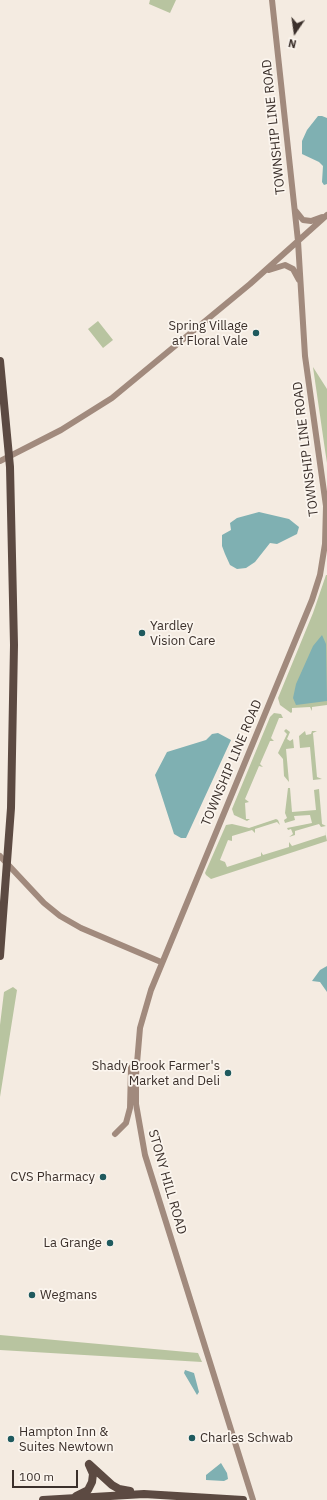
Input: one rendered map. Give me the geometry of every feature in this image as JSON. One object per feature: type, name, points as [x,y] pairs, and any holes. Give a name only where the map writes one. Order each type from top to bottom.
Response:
[{"type":"highway","points":[[0,361],[10,467],[14,621],[14,736],[9,851],[0,956]]},
{"type":"highway","points":[[70,1498],[88,1490],[92,1482],[93,1474],[89,1464],[119,1489],[130,1492],[165,1492],[180,1496]]},
{"type":"highway","points":[[43,1500],[144,1494],[243,1500]]},
{"type":"street","name":"TOWNSHIP LINE ROAD","points":[[161,962],[312,600],[321,568],[326,531],[326,506],[305,356],[298,241],[272,0]]},
{"type":"street","points":[[294,209],[300,218],[307,221],[315,220],[327,215]]},
{"type":"street","points":[[0,461],[61,430],[112,398],[261,274],[327,215]]},
{"type":"street","points":[[261,274],[277,266],[285,265],[293,269],[300,281]]},
{"type":"street","points":[[0,856],[49,907],[69,922],[161,962]]},
{"type":"street","name":"STONY HILL ROAD","points":[[161,962],[145,1009],[136,1062],[136,1104],[145,1155],[253,1500]]},
{"type":"street","points":[[114,1134],[126,1123],[130,1108],[131,1068],[136,1062]]},
{"type":"green space","points":[[150,0],[176,0],[170,13],[149,4]]},
{"type":"green space","points":[[98,321],[113,340],[103,348],[88,329]]},
{"type":"green space","points":[[313,367],[327,389],[327,463],[325,450]]},
{"type":"green space","points":[[326,575],[327,705],[312,707],[312,711],[310,707],[292,708],[291,713],[280,705],[278,698],[313,613]]},
{"type":"green space","points":[[274,713],[281,714],[283,718],[279,718],[271,738],[274,741],[270,741],[260,764],[263,767],[259,766],[245,799],[249,802],[245,803],[246,819],[250,819],[247,821],[234,815],[232,809],[270,717]]},
{"type":"green space","points":[[286,729],[290,732],[287,739],[290,741],[293,739],[294,748],[286,749],[289,782],[284,776],[283,759],[278,753],[287,734],[284,731]]},
{"type":"green space","points":[[305,731],[306,735],[311,734],[312,731],[317,731],[313,733],[317,777],[322,779],[313,780],[310,747],[300,748],[299,736]]},
{"type":"green space","points":[[288,788],[290,788],[292,812],[316,810],[314,790],[319,789],[322,824],[326,826],[321,827],[319,824],[295,831],[295,835],[289,837],[293,834],[291,829],[288,830],[287,828],[312,823],[310,815],[294,816],[295,820],[285,823],[284,820],[287,818],[285,813]]},
{"type":"green space","points":[[276,819],[280,825],[277,822],[255,829],[255,833],[252,830],[232,836],[232,841],[228,840],[220,860],[225,862],[227,867],[261,856],[261,852],[263,855],[289,847],[289,842],[292,846],[326,835],[327,841],[211,879],[206,875],[205,873],[226,825],[232,824],[249,828]]},
{"type":"green space","points":[[13,987],[17,990],[0,1097],[0,1025],[4,992]]},
{"type":"green space","points":[[0,1335],[198,1353],[202,1362],[0,1350]]},
{"type":"water","points":[[318,116],[327,118],[327,184],[324,185],[322,182],[323,166],[319,162],[302,154],[302,141],[307,130]]},
{"type":"water","points":[[259,512],[289,519],[299,527],[297,534],[277,544],[270,543],[255,562],[246,568],[237,569],[230,565],[225,554],[222,546],[222,535],[231,530],[230,523],[237,518]]},
{"type":"water","points":[[322,635],[326,644],[327,701],[296,705],[293,698],[296,684],[313,646]]},
{"type":"water","points":[[218,733],[231,740],[186,838],[181,838],[174,834],[155,775],[167,752],[206,740],[212,734]]},
{"type":"water","points":[[327,966],[327,992],[320,982],[312,981],[320,970]]},
{"type":"water","points":[[185,1370],[194,1373],[199,1392],[197,1395],[184,1373]]},
{"type":"water","points":[[221,1463],[227,1473],[228,1479],[224,1481],[206,1480],[206,1475]]},
{"type":"place","name":"Spring Village at Floral Vale","points":[[256,333]]},
{"type":"place","name":"Yardley Vision Care","points":[[142,633]]},
{"type":"place","name":"Shady Brook Farmer's Market and Deli","points":[[228,1073]]},
{"type":"place","name":"CVS Pharmacy","points":[[103,1177]]},
{"type":"place","name":"La Grange","points":[[110,1243]]},
{"type":"place","name":"Wegmans","points":[[32,1295]]},
{"type":"place","name":"Charles Schwab","points":[[192,1438]]},
{"type":"place","name":"Hampton Inn & Suites Newtown","points":[[11,1439]]}]
